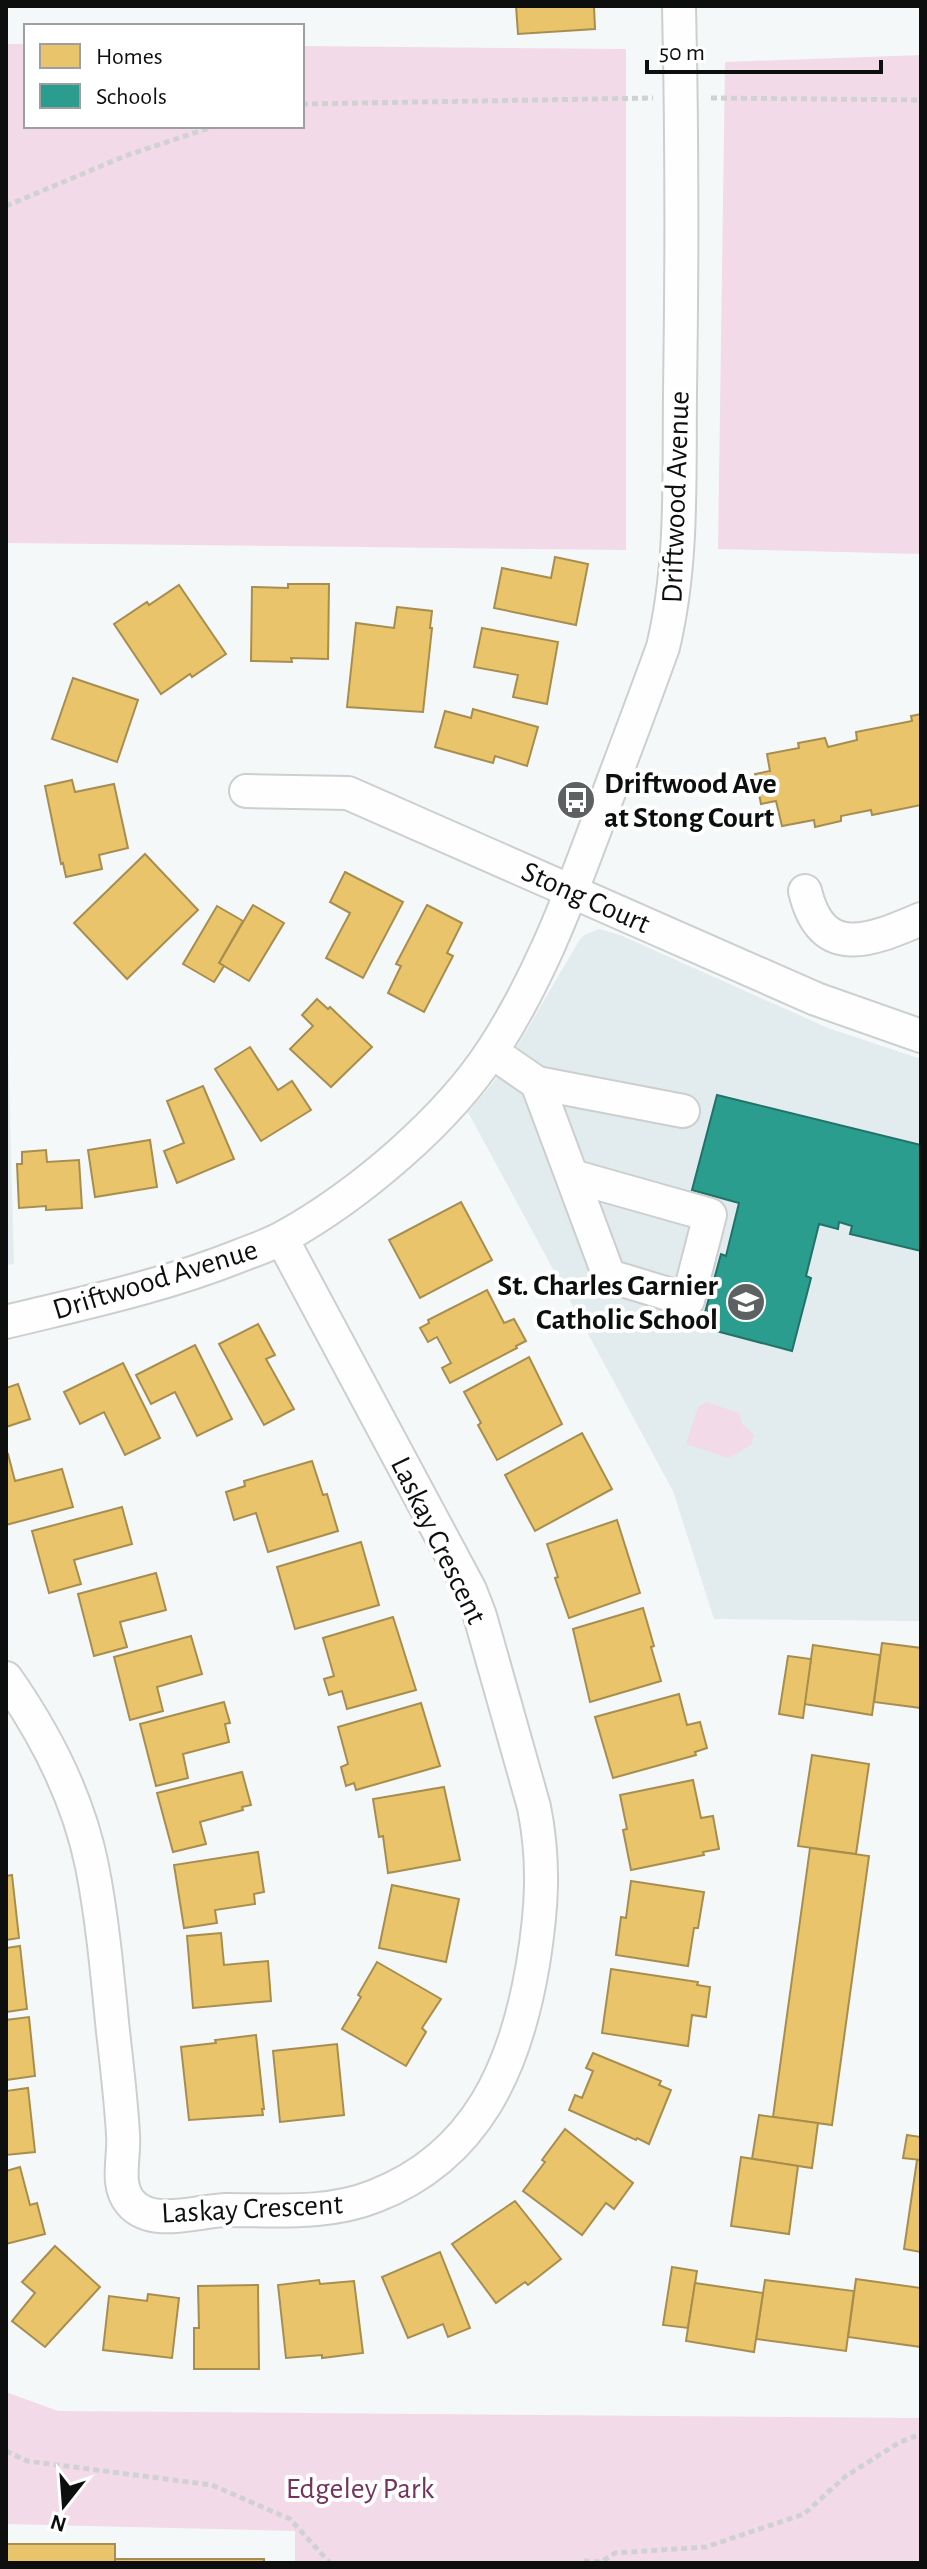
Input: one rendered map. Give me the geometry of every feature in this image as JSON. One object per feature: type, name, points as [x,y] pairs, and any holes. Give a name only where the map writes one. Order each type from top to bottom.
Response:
[{"type":"street","name":"Driftwood Avenue","points":[[6,1322],[217,1264],[282,1239],[336,1204],[437,1118],[492,1052],[538,971],[572,892],[663,647],[674,596],[681,330],[679,6]]},
{"type":"street","name":"Stong Court","points":[[246,791],[348,793],[816,999],[921,1036]]},
{"type":"street","points":[[805,891],[810,911],[820,925],[841,938],[857,941],[881,936],[921,919]]},
{"type":"street","points":[[492,1052],[537,1083],[683,1111]]},
{"type":"street","points":[[537,1083],[609,1276],[688,1300],[710,1215],[572,1176]]},
{"type":"street","name":"Laskay Crescent","points":[[6,1678],[32,1715],[61,1772],[92,1864],[103,1935],[123,2135],[123,2191],[129,2201],[139,2211],[164,2216],[212,2210],[333,2208],[373,2197],[413,2180],[442,2157],[480,2115],[508,2062],[520,2029],[542,1903],[539,1836],[534,1807],[470,1590],[282,1239]]},
{"type":"path","points":[[304,104],[664,98]]},
{"type":"path","points":[[698,98],[921,100]]},
{"type":"path","points":[[6,206],[125,156],[209,128]]},
{"type":"path","points":[[584,2561],[601,2563],[615,2553],[706,2547],[804,2514],[846,2476],[900,2442],[921,2434]]},
{"type":"path","points":[[6,2451],[27,2461],[212,2485],[290,2519],[330,2563]]},
{"type":"shaded area","name":"St. Charles Garnier Catholic School","points":[[599,929],[620,935],[828,1028],[921,1059],[921,1621],[714,1619],[673,1491],[468,1112],[493,1083],[521,1040],[580,939]]},
{"type":"shaded area","points":[[6,975],[14,1264],[6,1265]]},
{"type":"green space","points":[[6,44],[24,44],[24,128],[304,128],[304,46],[626,49],[626,550],[6,543]]},
{"type":"green space","points":[[921,55],[921,554],[718,549],[725,62]]},
{"type":"green space","points":[[706,1402],[739,1413],[742,1424],[754,1435],[751,1445],[729,1458],[686,1444],[698,1407]]},
{"type":"green space","name":"Edgeley Park","points":[[6,2392],[58,2411],[921,2418],[921,2563],[295,2563],[295,2531],[6,2524]]},
{"type":"building: Homes","points":[[516,6],[594,6],[595,29],[518,34]]},
{"type":"building: Homes","points":[[555,557],[588,564],[576,625],[494,608],[502,568],[551,578]]},
{"type":"building: Homes","points":[[288,584],[329,584],[328,659],[251,661],[252,587],[288,588]]},
{"type":"building: Homes","points":[[179,585],[226,654],[161,694],[114,624]]},
{"type":"building: Homes","points":[[397,607],[432,611],[423,712],[347,707],[356,623],[394,628]]},
{"type":"building: Homes","points":[[482,628],[558,642],[547,704],[513,697],[518,675],[474,667]]},
{"type":"building: Homes","points":[[73,678],[138,700],[117,762],[52,739]]},
{"type":"building: Homes","points":[[473,709],[538,727],[527,766],[495,756],[493,763],[435,747],[445,711],[471,718]]},
{"type":"building: Homes","points":[[921,714],[921,805],[872,815],[871,810],[841,816],[841,821],[815,827],[814,820],[782,826],[776,801],[761,804],[755,774],[770,771],[767,754],[799,748],[798,743],[825,738],[828,747],[857,740],[856,732],[912,721],[911,716]]},
{"type":"building: Homes","points":[[72,780],[75,792],[114,784],[128,848],[99,855],[102,869],[66,877],[45,786]]},
{"type":"building: Homes","points":[[145,854],[198,910],[127,979],[74,923]]},
{"type":"building: Homes","points":[[345,872],[403,902],[363,978],[326,958],[350,913],[330,902]]},
{"type":"building: Homes","points":[[253,905],[284,923],[249,981],[219,963]]},
{"type":"building: Homes","points":[[427,905],[462,923],[447,953],[453,956],[424,1012],[388,993],[401,966],[396,964]]},
{"type":"building: Homes","points":[[217,906],[243,921],[219,963],[224,966],[214,982],[183,964]]},
{"type":"building: Homes","points":[[317,999],[328,1009],[330,1007],[372,1047],[331,1087],[290,1049],[313,1026],[302,1015]]},
{"type":"building: Homes","points":[[250,1047],[278,1090],[292,1081],[311,1110],[261,1141],[215,1069]]},
{"type":"building: Homes","points":[[203,1086],[234,1159],[177,1183],[164,1151],[184,1143],[167,1101]]},
{"type":"building: Homes","points":[[150,1140],[157,1187],[95,1197],[88,1150]]},
{"type":"building: Homes","points":[[46,1150],[47,1162],[79,1160],[82,1208],[19,1208],[17,1164],[22,1164],[22,1152]]},
{"type":"building: Homes","points":[[461,1202],[492,1260],[420,1298],[389,1240]]},
{"type":"building: Homes","points":[[487,1290],[504,1323],[514,1319],[526,1341],[450,1383],[442,1368],[451,1363],[437,1337],[428,1342],[420,1328],[429,1323],[428,1320]]},
{"type":"building: Homes","points":[[258,1324],[275,1355],[266,1359],[294,1409],[264,1425],[219,1344]]},
{"type":"building: Homes","points":[[195,1345],[232,1419],[197,1436],[175,1392],[151,1404],[136,1375]]},
{"type":"building: Homes","points":[[529,1357],[562,1424],[497,1460],[464,1392]]},
{"type":"building: Homes","points":[[123,1363],[160,1438],[125,1455],[104,1412],[80,1424],[64,1392]]},
{"type":"building: Homes","points":[[18,1384],[30,1419],[6,1427],[6,1388]]},
{"type":"building: Homes","points":[[582,1433],[612,1489],[535,1531],[505,1475]]},
{"type":"building: Homes","points":[[8,1454],[15,1481],[62,1469],[73,1507],[6,1525]]},
{"type":"building: Homes","points":[[312,1461],[323,1495],[327,1494],[338,1531],[268,1552],[256,1513],[234,1520],[226,1492],[245,1486],[244,1481]]},
{"type":"building: Homes","points":[[122,1507],[132,1544],[74,1560],[81,1584],[49,1593],[32,1531]]},
{"type":"building: Homes","points":[[617,1520],[640,1593],[569,1618],[547,1544]]},
{"type":"building: Homes","points":[[361,1542],[379,1605],[295,1629],[277,1567]]},
{"type":"building: Homes","points":[[156,1573],[166,1610],[120,1622],[127,1647],[94,1656],[78,1594]]},
{"type":"building: Homes","points":[[643,1608],[661,1681],[590,1702],[573,1629]]},
{"type":"building: Homes","points":[[393,1617],[416,1690],[347,1709],[342,1691],[329,1695],[324,1679],[334,1676],[323,1638]]},
{"type":"building: Homes","points":[[191,1636],[202,1674],[157,1687],[163,1711],[130,1720],[114,1657]]},
{"type":"building: Homes","points":[[882,1643],[921,1648],[921,1708],[874,1702]]},
{"type":"building: Homes","points":[[813,1645],[880,1655],[872,1715],[804,1704]]},
{"type":"building: Homes","points":[[788,1656],[811,1659],[803,1718],[779,1714]]},
{"type":"building: Homes","points":[[679,1694],[687,1725],[700,1722],[707,1748],[695,1752],[696,1755],[613,1778],[595,1717]]},
{"type":"building: Homes","points":[[224,1702],[230,1723],[225,1724],[229,1742],[183,1754],[188,1778],[156,1786],[140,1724]]},
{"type":"building: Homes","points":[[421,1703],[440,1766],[356,1790],[354,1783],[346,1786],[341,1767],[348,1764],[338,1727]]},
{"type":"building: Homes","points":[[812,1755],[869,1764],[856,1854],[798,1846]]},
{"type":"building: Homes","points":[[242,1772],[251,1805],[200,1822],[206,1844],[173,1852],[157,1793]]},
{"type":"building: Homes","points":[[693,1780],[701,1818],[713,1816],[719,1849],[631,1870],[620,1795]]},
{"type":"building: Homes","points":[[444,1787],[460,1860],[388,1873],[383,1836],[379,1837],[373,1799]]},
{"type":"building: Homes","points":[[810,1848],[869,1856],[832,2125],[773,2117]]},
{"type":"building: Homes","points":[[258,1852],[264,1892],[254,1894],[255,1904],[215,1910],[217,1923],[184,1928],[174,1865]]},
{"type":"building: Homes","points":[[12,1875],[19,1938],[6,1940],[6,1876]]},
{"type":"building: Homes","points":[[631,1881],[704,1892],[688,1966],[616,1955],[621,1917],[626,1918]]},
{"type":"building: Homes","points":[[392,1885],[459,1899],[446,1962],[379,1948]]},
{"type":"building: Homes","points":[[221,1933],[224,1965],[268,1961],[271,2001],[193,2008],[187,1936]]},
{"type":"building: Homes","points":[[20,1946],[27,2009],[6,2012],[6,1948]]},
{"type":"building: Homes","points":[[377,1962],[441,1999],[422,2028],[426,2032],[406,2066],[342,2029]]},
{"type":"building: Homes","points":[[611,1969],[698,1982],[697,1985],[710,1987],[706,2017],[692,2015],[688,2046],[602,2033]]},
{"type":"building: Homes","points":[[29,2017],[35,2076],[6,2080],[6,2020]]},
{"type":"building: Homes","points":[[256,2035],[263,2115],[189,2120],[181,2047]]},
{"type":"building: Homes","points":[[337,2044],[344,2115],[280,2122],[273,2051]]},
{"type":"building: Homes","points":[[593,2053],[661,2081],[659,2085],[671,2090],[649,2144],[569,2110],[575,2095],[582,2098],[593,2071],[586,2068]]},
{"type":"building: Homes","points":[[28,2088],[35,2152],[6,2155],[6,2091]]},
{"type":"building: Homes","points":[[759,2115],[818,2123],[812,2168],[752,2159]]},
{"type":"building: Homes","points":[[565,2129],[633,2183],[614,2209],[606,2203],[582,2235],[523,2191]]},
{"type":"building: Homes","points":[[907,2135],[921,2137],[921,2160],[903,2158]]},
{"type":"building: Homes","points":[[741,2157],[798,2166],[789,2234],[731,2226]]},
{"type":"building: Homes","points":[[917,2160],[921,2160],[921,2252],[904,2249]]},
{"type":"building: Homes","points":[[20,2167],[30,2205],[37,2203],[45,2234],[6,2244],[6,2171]]},
{"type":"building: Homes","points":[[515,2201],[561,2259],[528,2285],[525,2282],[496,2303],[452,2244]]},
{"type":"building: Homes","points":[[55,2246],[100,2287],[45,2347],[12,2321],[35,2293],[22,2282]]},
{"type":"building: Homes","points":[[440,2252],[470,2328],[448,2337],[443,2324],[408,2338],[382,2277]]},
{"type":"building: Homes","points":[[672,2267],[697,2271],[688,2328],[663,2325]]},
{"type":"building: Homes","points":[[856,2279],[921,2288],[921,2347],[848,2337]]},
{"type":"building: Homes","points":[[319,2280],[320,2284],[354,2281],[363,2353],[286,2358],[278,2285]]},
{"type":"building: Homes","points":[[765,2280],[854,2291],[846,2351],[756,2339]]},
{"type":"building: Homes","points":[[695,2283],[763,2293],[754,2352],[686,2341]]},
{"type":"building: Homes","points":[[258,2285],[259,2369],[194,2369],[194,2328],[199,2328],[198,2286]]},
{"type":"building: Homes","points":[[148,2294],[179,2298],[172,2358],[103,2350],[109,2296],[147,2301]]},
{"type":"building: Homes","points":[[6,2544],[115,2544],[115,2563],[6,2563]]},
{"type":"building: Homes","points":[[115,2559],[264,2559],[264,2563],[115,2563]]},
{"type":"building: Schools","points":[[717,1095],[921,1145],[921,1251],[850,1234],[852,1226],[839,1222],[838,1229],[819,1224],[806,1276],[811,1278],[792,1351],[701,1327],[721,1254],[726,1256],[739,1203],[692,1190]]},
{"type":"place","name":"Driftwood Ave at Stong Court","points":[[576,800]]},
{"type":"place","name":"St. Charles Garnier Catholic School","points":[[746,1302]]}]
